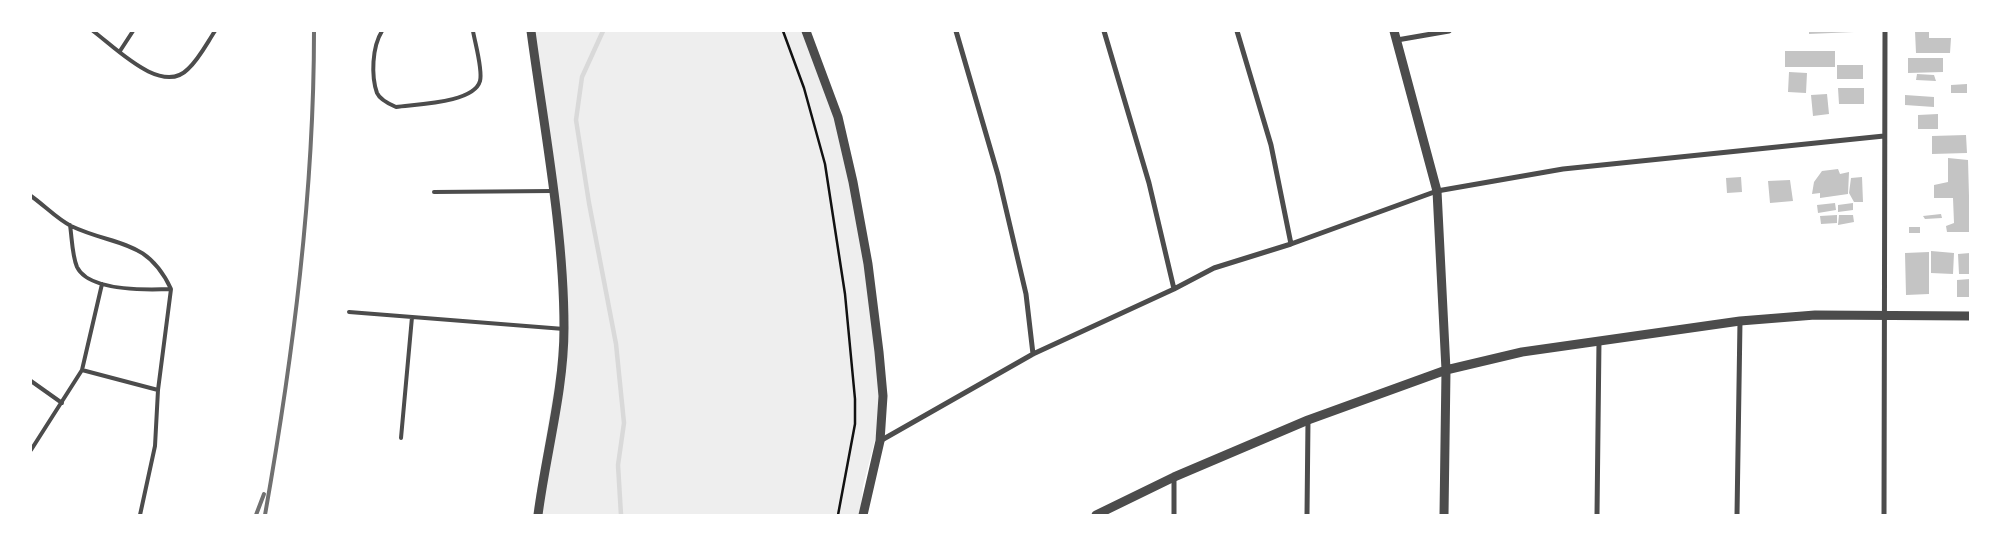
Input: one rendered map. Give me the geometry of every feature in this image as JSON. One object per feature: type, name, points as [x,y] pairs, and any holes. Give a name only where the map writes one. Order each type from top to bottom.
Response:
[{"type":"street","points":[[531,31],[561,268],[564,329],[561,374],[538,515]]},
{"type":"street","points":[[806,31],[838,117],[853,182],[868,264],[879,352],[883,396],[880,441],[864,515]]},
{"type":"street","points":[[956,31],[1002,193],[1026,294],[1033,354]]},
{"type":"street","points":[[1104,31],[1149,183],[1174,289]]},
{"type":"street","points":[[1237,31],[1271,145],[1291,244]]},
{"type":"street","points":[[1444,515],[1446,370],[1437,191],[1396,35],[1449,31]]},
{"type":"street","points":[[1884,515],[1886,314],[1885,31]]},
{"type":"street","points":[[880,441],[1033,354],[1174,289],[1214,268],[1291,244],[1437,191],[1563,169],[1884,136]]},
{"type":"street","points":[[1096,515],[1174,477],[1308,420],[1446,370],[1522,352],[1740,321],[1815,315],[1970,316]]},
{"type":"street","points":[[1738,515],[1740,321]]},
{"type":"street","points":[[1597,515],[1599,340]]},
{"type":"street","points":[[1307,515],[1308,420]]},
{"type":"street","points":[[1174,477],[1174,515]]},
{"type":"lane","points":[[94,31],[153,76],[171,79],[188,70],[215,31]]},
{"type":"lane","points":[[120,51],[133,31]]},
{"type":"lane","points":[[382,31],[373,53],[378,94],[385,102],[396,107],[466,97],[477,89],[480,79],[473,31]]},
{"type":"lane","points":[[434,192],[552,191]]},
{"type":"lane","points":[[31,196],[70,225],[141,252],[154,260],[163,271],[171,289],[158,390],[156,446],[140,515]]},
{"type":"lane","points":[[70,225],[77,266],[83,276],[102,284],[119,288],[171,289]]},
{"type":"lane","points":[[31,450],[82,370],[102,284]]},
{"type":"lane","points":[[349,312],[564,329]]},
{"type":"lane","points":[[401,438],[412,317]]},
{"type":"lane","points":[[82,370],[158,390]]},
{"type":"lane","points":[[31,381],[62,402]]},
{"type":"path","points":[[783,31],[804,88],[825,164],[845,294],[855,399],[855,424],[838,515]]},
{"type":"shaded area","points":[[529,31],[806,31],[834,108],[865,256],[880,387],[877,432],[863,486],[860,515],[533,515],[558,365],[561,320],[558,259],[552,202]]},
{"type":"building","points":[[1809,31],[1854,31],[1854,32],[1809,34]]},
{"type":"building","points":[[1915,31],[1929,31],[1929,38],[1951,38],[1950,53],[1916,53]]},
{"type":"building","points":[[1785,51],[1835,51],[1835,67],[1785,67]]},
{"type":"building","points":[[1908,58],[1943,58],[1943,72],[1908,73]]},
{"type":"building","points":[[1837,65],[1863,65],[1863,79],[1837,79]]},
{"type":"building","points":[[1789,72],[1807,73],[1806,93],[1788,92]]},
{"type":"building","points":[[1917,74],[1934,75],[1936,81],[1916,80]]},
{"type":"building","points":[[1967,84],[1967,93],[1951,93],[1951,85]]},
{"type":"building","points":[[1838,88],[1864,88],[1864,104],[1839,104]]},
{"type":"building","points":[[1827,94],[1829,114],[1813,116],[1811,95]]},
{"type":"building","points":[[1905,95],[1934,97],[1934,107],[1905,105]]},
{"type":"building","points":[[1938,114],[1938,129],[1918,129],[1918,115]]},
{"type":"building","points":[[1966,135],[1967,153],[1932,154],[1932,136]]},
{"type":"building","points":[[1948,158],[1968,160],[1970,232],[1947,232],[1946,226],[1954,223],[1953,198],[1934,198],[1934,185],[1948,182]]},
{"type":"building","points":[[1838,169],[1840,174],[1849,172],[1848,194],[1820,198],[1820,193],[1812,194],[1814,182],[1822,171]]},
{"type":"building","points":[[1741,177],[1742,192],[1727,193],[1726,178]]},
{"type":"building","points":[[1862,177],[1863,202],[1854,202],[1849,193],[1851,178]]},
{"type":"building","points":[[1790,180],[1793,201],[1770,203],[1768,181]]},
{"type":"building","points":[[1835,203],[1836,210],[1818,213],[1817,205]]},
{"type":"building","points":[[1853,203],[1853,210],[1838,212],[1838,205]]},
{"type":"building","points":[[1941,214],[1942,218],[1925,219],[1923,216]]},
{"type":"building","points":[[1837,215],[1837,223],[1821,224],[1820,216]]},
{"type":"building","points":[[1839,215],[1853,215],[1854,222],[1838,225]]},
{"type":"building","points":[[1909,227],[1920,227],[1920,233],[1909,233]]},
{"type":"building","points":[[1931,251],[1954,253],[1953,274],[1931,273]]},
{"type":"building","points":[[1929,252],[1929,294],[1906,295],[1905,253]]},
{"type":"building","points":[[1970,253],[1970,274],[1959,274],[1958,254]]},
{"type":"building","points":[[1970,279],[1970,297],[1957,297],[1957,280]]},
{"type":"waterway","points":[[603,31],[582,77],[576,120],[589,203],[616,344],[624,423],[618,465],[621,515]]},
{"type":"railway","points":[[265,515],[293,335],[300,274],[310,153],[314,31]]},
{"type":"railway","points":[[256,515],[264,494]]}]
